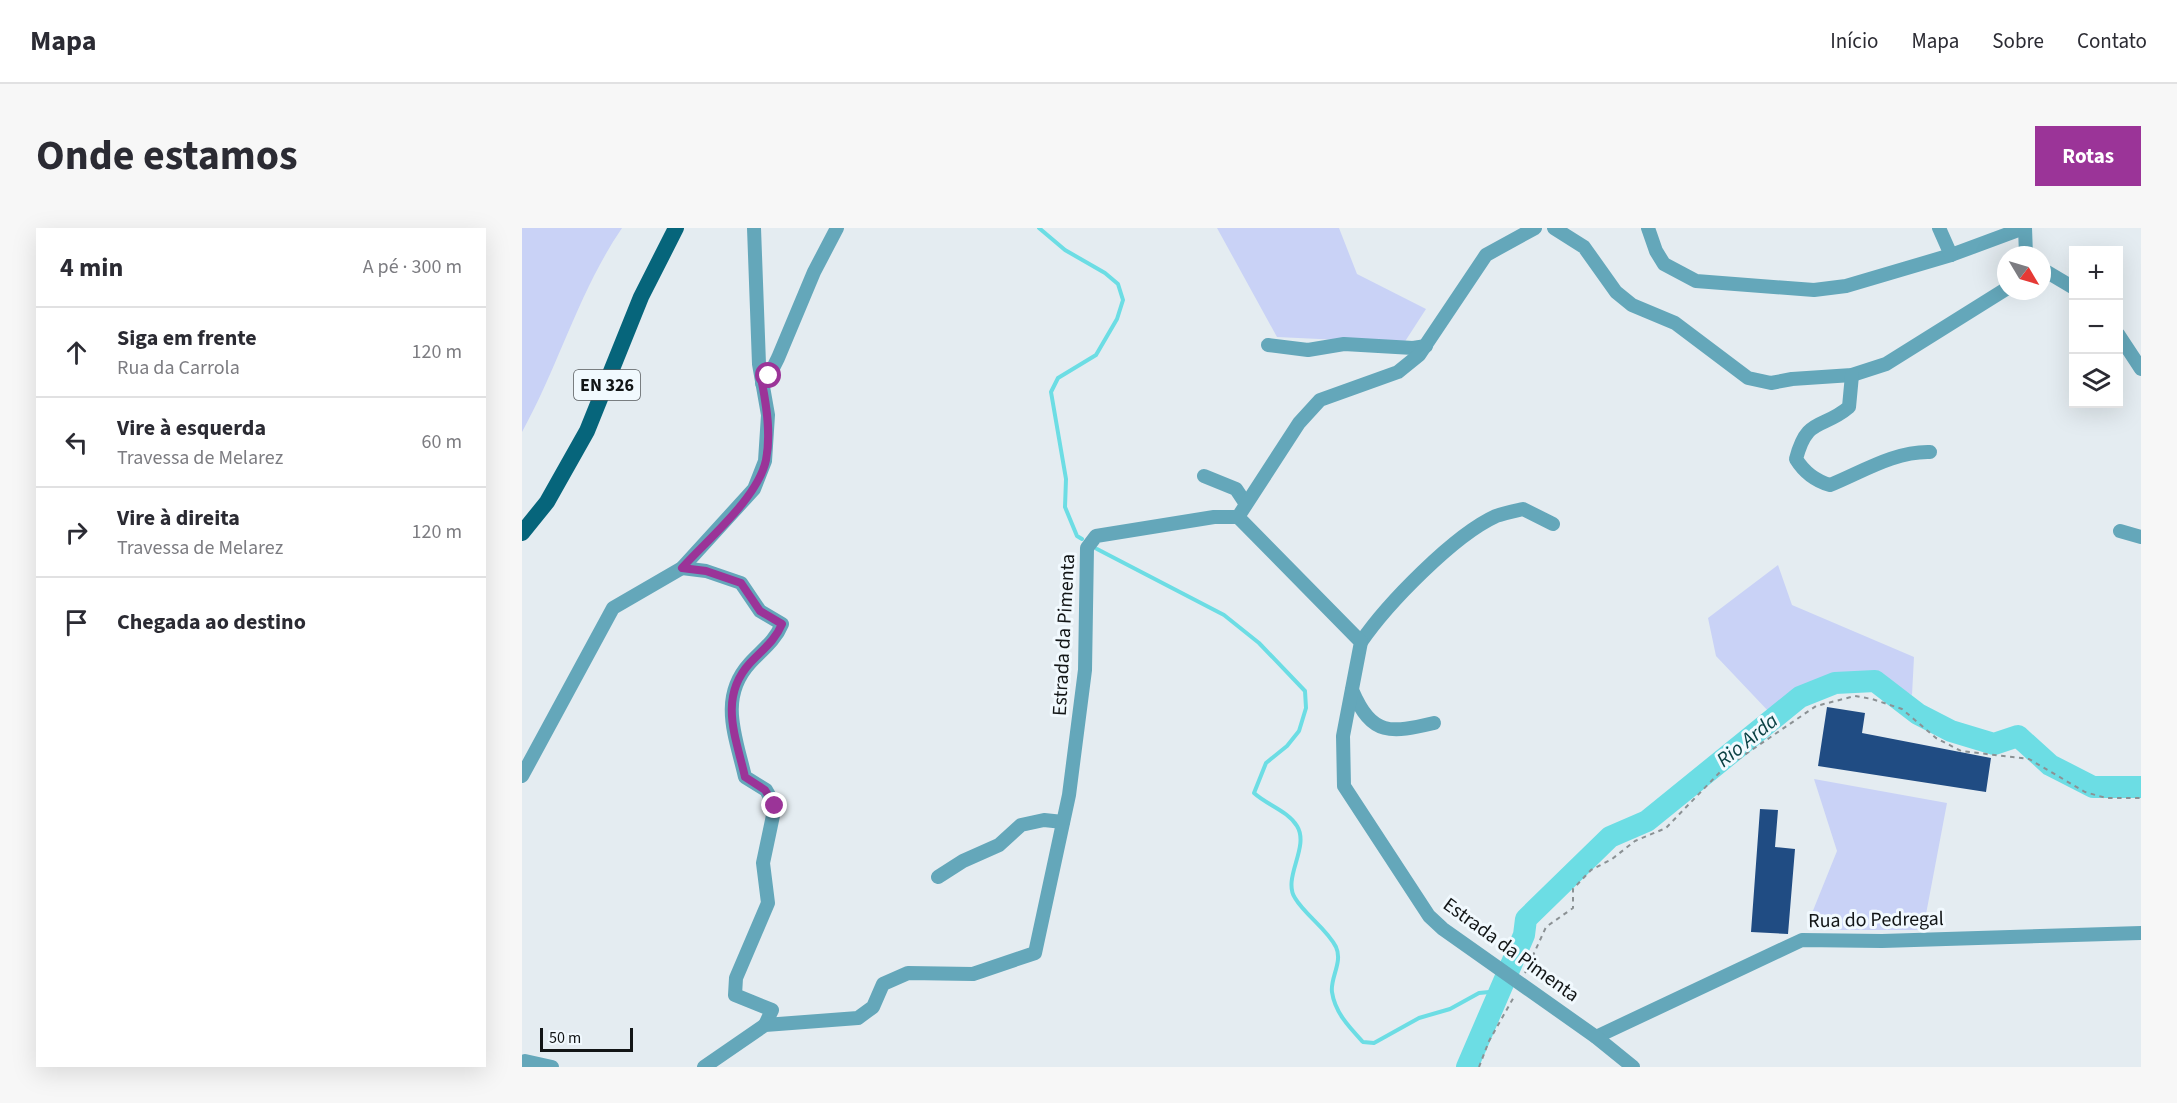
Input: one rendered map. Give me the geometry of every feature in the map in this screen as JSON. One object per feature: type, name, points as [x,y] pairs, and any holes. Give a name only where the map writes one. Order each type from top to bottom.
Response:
[{"type":"main road","name":"EN 326","points":[[522,533],[546,502],[587,431],[641,297],[676,228]]},
{"type":"street","points":[[522,776],[614,608],[682,568],[754,489],[765,461],[768,415],[759,364],[754,228]]},
{"type":"street","points":[[762,383],[769,376],[778,358],[809,283],[837,228]]},
{"type":"street","points":[[1535,228],[1486,255],[1419,356],[1398,372],[1320,400],[1299,423],[1238,517],[1361,642],[1377,618],[1445,552],[1495,516],[1523,509],[1553,524]]},
{"type":"street","points":[[1554,228],[1584,247],[1616,292],[1632,305],[1675,323],[1748,378],[1772,383],[1792,379],[1852,375],[1886,364],[1997,295]]},
{"type":"street","points":[[1648,228],[1656,251],[1664,264],[1696,281],[1814,290],[1832,289],[1950,255],[2024,228],[2025,246]]},
{"type":"street","points":[[1939,228],[1950,255]]},
{"type":"street","points":[[2051,275],[2069,286]]},
{"type":"street","points":[[2123,342],[2141,369]]},
{"type":"street","points":[[1268,345],[1308,350],[1344,344],[1413,348],[1426,346]]},
{"type":"street","points":[[1852,375],[1849,407],[1840,414],[1815,424],[1805,433],[1796,459],[1801,466],[1820,482],[1830,485],[1894,458],[1915,452],[1930,452]]},
{"type":"street","points":[[1204,476],[1236,489],[1246,504]]},
{"type":"street","name":"Estrada da Pimenta","points":[[765,1025],[858,1018],[873,1007],[884,984],[908,973],[973,974],[1035,953],[1063,822],[1085,670],[1087,548],[1096,536],[1214,517],[1238,517]]},
{"type":"street","points":[[2121,531],[2141,537]]},
{"type":"street","points":[[682,568],[706,571],[741,583],[760,611],[782,624],[777,637],[748,665],[732,696],[730,721],[745,777],[765,790],[775,806],[763,863],[768,903],[736,978],[735,995],[772,1010],[765,1025],[704,1067]]},
{"type":"street","name":"Estrada da Pimenta","points":[[1361,642],[1342,736],[1344,786],[1429,916],[1596,1037],[1633,1067]]},
{"type":"street","points":[[1352,690],[1366,715],[1381,728],[1397,732],[1434,723]]},
{"type":"street","points":[[938,877],[963,861],[999,845],[1021,825],[1044,820],[1063,822]]},
{"type":"street","name":"Rua do Pedregal","points":[[1596,1037],[1802,940],[2141,933]]},
{"type":"street","points":[[522,1063],[552,1067]]},
{"type":"path","points":[[1479,1067],[1489,1041],[1546,927],[1573,908],[1573,889],[1591,870],[1612,859],[1635,841],[1666,828],[1721,771],[1816,706],[1855,696],[1872,699],[1902,709],[1936,738],[1961,751],[2029,759],[2085,792],[2106,798],[2141,798]]},
{"type":"shaded area","points":[[522,228],[622,228],[593,277],[522,432]]},
{"type":"shaded area","points":[[1217,228],[1339,228],[1357,274],[1426,309],[1404,343],[1277,337]]},
{"type":"shaded area","points":[[1778,565],[1792,605],[1914,657],[1912,695],[1877,677],[1834,678],[1797,693],[1771,714],[1716,656],[1708,618]]},
{"type":"shaded area","points":[[1814,779],[1947,803],[1923,930],[1820,930],[1808,923],[1837,851]]},
{"type":"building","points":[[1827,707],[1865,713],[1862,733],[1991,758],[1986,792],[1818,766]]},
{"type":"building","points":[[1760,809],[1778,810],[1775,847],[1795,849],[1788,934],[1751,932]]},
{"type":"waterway","points":[[1039,228],[1065,250],[1105,273],[1118,284],[1123,300],[1117,319],[1096,355],[1058,378],[1051,392],[1066,479],[1065,507],[1077,536],[1082,539]]},
{"type":"waterway","points":[[1097,549],[1224,615],[1259,643],[1305,691],[1306,708],[1299,731],[1287,746],[1266,763],[1254,793],[1288,816],[1297,826],[1300,843],[1293,872],[1292,890],[1299,904],[1336,947],[1338,958],[1332,992],[1336,1007],[1358,1037],[1363,1042],[1374,1043],[1419,1018],[1450,1009],[1479,993],[1500,991]]},
{"type":"waterway","name":"Rio Arda","points":[[1467,1067],[1524,935],[1526,919],[1610,837],[1647,821],[1800,697],[1835,683],[1875,681],[1918,714],[1951,731],[1994,744],[2018,736],[2050,765],[2093,787],[2141,787]]},
{"type":"route","points":[[769,376],[762,383],[768,415],[765,461],[754,489],[682,568],[706,571],[741,583],[760,611],[782,624],[777,637],[748,665],[732,696],[730,721],[745,777],[765,790],[775,806]]}]
